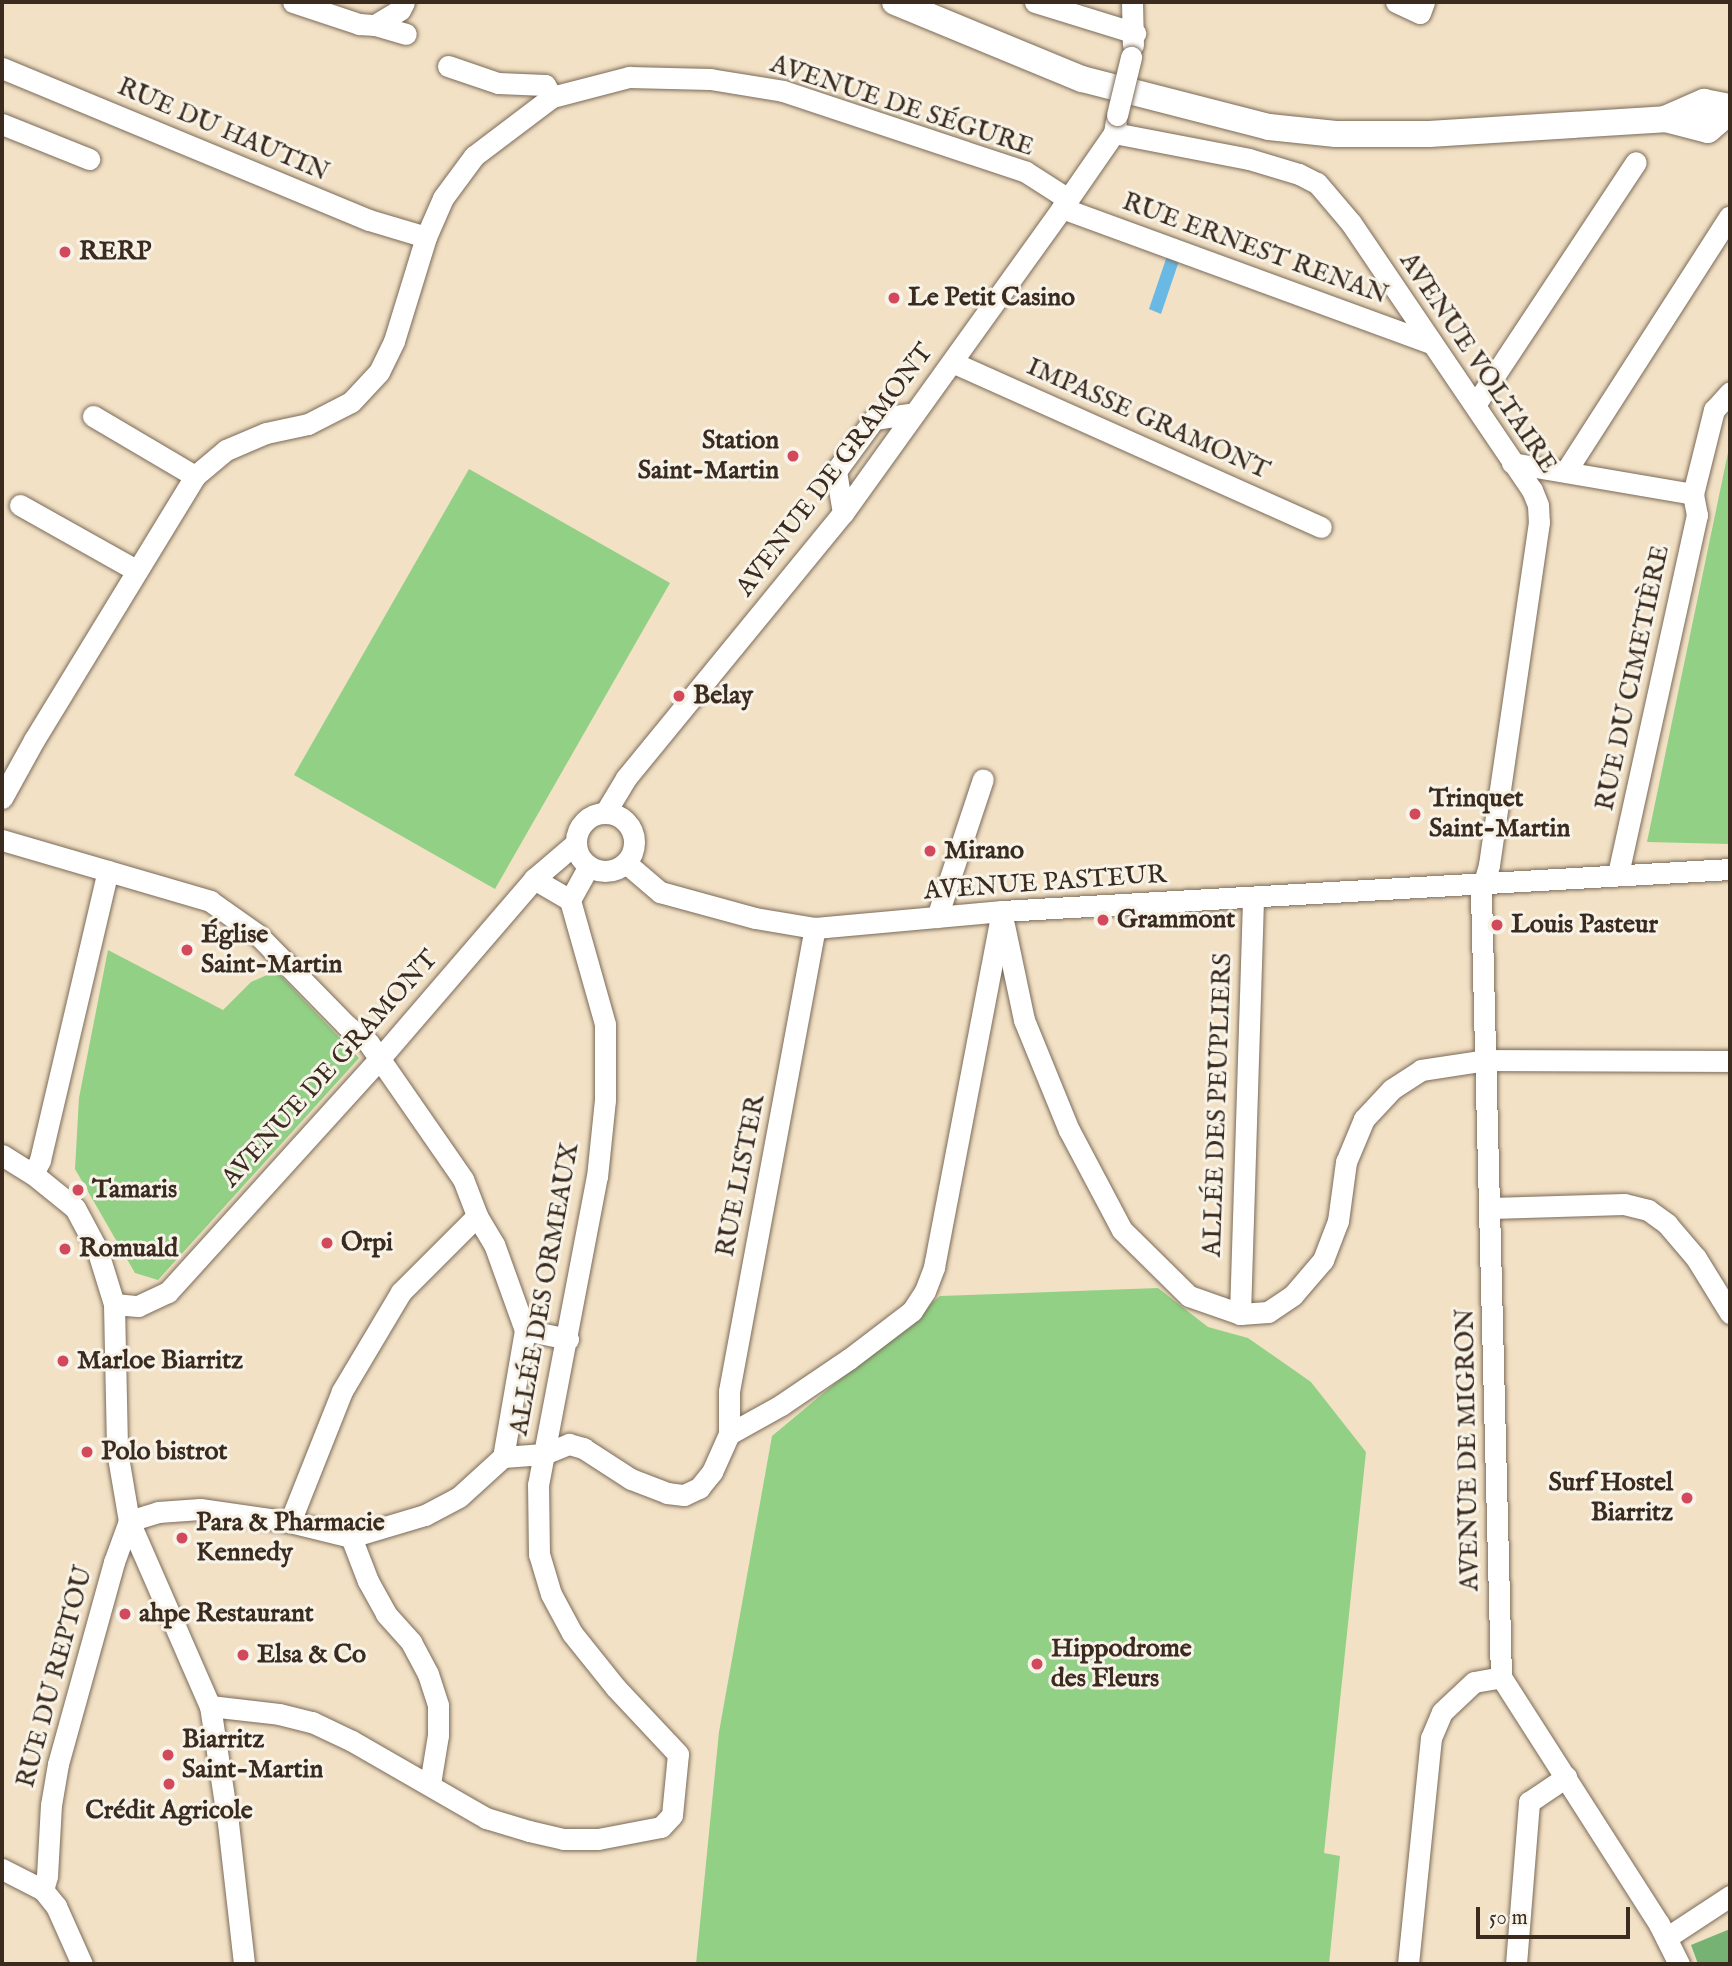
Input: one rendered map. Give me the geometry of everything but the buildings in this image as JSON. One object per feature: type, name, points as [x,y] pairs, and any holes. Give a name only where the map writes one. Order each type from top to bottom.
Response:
[{"type":"main road","points":[[895,2],[1082,79],[1269,127],[1336,134],[1429,134],[1682,118],[1703,102],[1730,109]]},
{"type":"street","points":[[293,2],[359,24],[375,25],[406,34]]},
{"type":"street","points":[[375,25],[400,10],[404,2]]},
{"type":"street","points":[[1035,2],[1135,33]]},
{"type":"street","points":[[1115,124],[1135,33],[1132,2]]},
{"type":"street","points":[[1396,2],[1420,13],[1424,2]]},
{"type":"street","points":[[448,66],[498,83],[545,85],[552,97]]},
{"type":"street","name":"RUE DU HAUTIN","points":[[2,68],[357,216],[426,237]]},
{"type":"street","name":"AVENUE DE SÉGURE","points":[[2,799],[136,570],[195,476],[226,450],[266,433],[308,424],[351,402],[379,372],[394,341],[426,237],[443,198],[474,156],[552,97],[629,77],[710,79],[783,91],[1026,172],[1065,204]]},
{"type":"street","points":[[2,124],[89,159]]},
{"type":"street","name":"AVENUE DE GRAMONT","points":[[605,813],[625,778],[843,513],[1065,204],[1115,124]]},
{"type":"street","name":"AVENUE VOLTAIRE","points":[[1115,124],[1249,159],[1298,174],[1317,183],[1351,223],[1430,343],[1532,489],[1539,522],[1489,865],[1483,883]]},
{"type":"street","points":[[1475,405],[1636,162]]},
{"type":"street","name":"RUE ERNEST RENAN","points":[[1065,204],[1430,343]]},
{"type":"street","points":[[1566,471],[1729,217]]},
{"type":"street","name":"IMPASSE GRAMONT","points":[[952,362],[1321,527]]},
{"type":"street","name":"RUE DU CIMETIÈRE","points":[[1618,874],[1697,516],[1693,494],[1714,410],[1730,391]]},
{"type":"street","points":[[843,513],[836,471],[874,419],[915,413]]},
{"type":"street","points":[[93,416],[195,476]]},
{"type":"street","points":[[1512,463],[1693,494]]},
{"type":"street","points":[[20,505],[136,570]]},
{"type":"street","points":[[937,917],[984,779]]},
{"type":"street","points":[[605,813],[622,818],[632,831],[634,848],[625,863],[608,871],[589,866],[582,860],[576,843],[577,834],[588,819],[605,813]]},
{"type":"street","points":[[2,840],[210,901],[258,935],[380,1057],[463,1180],[477,1216],[494,1244],[525,1330],[503,1457],[459,1497],[425,1515],[351,1537],[290,1522],[200,1509],[158,1512],[129,1521]]},
{"type":"street","name":"AVENUE DE GRAMONT","points":[[114,1304],[138,1306],[168,1292],[380,1057],[534,879],[576,843]]},
{"type":"street","name":"AVENUE PASTEUR","points":[[625,863],[660,891],[755,919],[815,928],[1002,911],[1730,869]]},
{"type":"street","points":[[534,879],[570,900],[589,866]]},
{"type":"street","points":[[33,1174],[40,1160],[108,871]]},
{"type":"street","name":"AVENUE DE MIGRON","points":[[1483,883],[1501,1677]]},
{"type":"street","name":"ALLÉE DES PEUPLIERS","points":[[1240,1314],[1253,898]]},
{"type":"street","name":"ALLÉE DES ORMEAUX","points":[[544,1454],[597,1177],[605,1100],[605,1024],[570,900]]},
{"type":"street","points":[[1002,911],[1024,1020],[1069,1130],[1122,1230],[1189,1296],[1240,1314],[1268,1312],[1293,1295],[1323,1260],[1338,1222],[1346,1162],[1364,1119],[1392,1089],[1422,1070],[1487,1060],[1730,1060]]},
{"type":"street","points":[[729,1434],[781,1405],[849,1359],[912,1311],[925,1292],[934,1267],[1002,911]]},
{"type":"street","name":"RUE LISTER","points":[[729,1434],[729,1391],[815,928]]},
{"type":"street","points":[[2,1155],[33,1174],[75,1208],[97,1249],[114,1304],[117,1451],[129,1521],[210,1706],[226,1810],[244,1964]]},
{"type":"street","points":[[1491,1208],[1624,1204],[1648,1210],[1667,1224],[1696,1258],[1730,1313]]},
{"type":"street","points":[[290,1522],[342,1391],[401,1292],[477,1216]]},
{"type":"street","points":[[525,1330],[568,1339]]},
{"type":"street","name":"ALLÉE DES ORMEAUX","points":[[544,1454],[569,1444],[583,1448],[631,1479],[667,1493],[684,1495],[699,1488],[712,1472],[729,1434]]},
{"type":"street","points":[[210,1706],[244,1708],[312,1722],[429,1784],[486,1818],[563,1839],[630,1835],[661,1827],[672,1815],[678,1754],[616,1688],[572,1633],[551,1594],[539,1554],[536,1518],[544,1454],[503,1457]]},
{"type":"street","name":"RUE DU REPTOU","points":[[43,1890],[47,1876],[51,1805],[58,1765],[114,1562],[129,1521]]},
{"type":"street","points":[[351,1537],[368,1581],[386,1614],[411,1642],[428,1674],[438,1705],[439,1735],[429,1784]]},
{"type":"street","points":[[1408,1964],[1431,1738],[1442,1712],[1474,1682],[1501,1677],[1666,1938],[1679,1964]]},
{"type":"street","points":[[1516,1964],[1529,1802],[1566,1777]]},
{"type":"street","points":[[2,1869],[43,1890],[62,1916],[82,1964]]},
{"type":"street","points":[[1666,1938],[1730,1896]]},
{"type":"green space","points":[[1730,443],[1730,844],[1647,842]]},
{"type":"green space","points":[[469,469],[670,583],[495,889],[294,775]]},
{"type":"green space","points":[[108,950],[223,1010],[251,982],[276,971],[359,1058],[158,1280],[135,1273],[75,1169],[79,1098]]},
{"type":"green space","name":"Hippodrome des Fleurs","points":[[1158,1288],[1208,1327],[1248,1338],[1311,1382],[1366,1452],[1324,1853],[1340,1856],[1329,1964],[696,1964],[719,1732],[772,1436],[940,1296]]},
{"type":"green space","points":[[1730,1929],[1730,1964],[1698,1964],[1691,1945]]},
{"type":"water","points":[[1168,253],[1180,258],[1161,314],[1149,309]]},
{"type":"place","name":"RERP","points":[[65,252]]},
{"type":"place","name":"Le Petit Casino","points":[[894,298]]},
{"type":"place","name":"Station Saint-Martin","points":[[793,456]]},
{"type":"place","name":"Belay","points":[[679,696]]},
{"type":"place","name":"Trinquet Saint-Martin","points":[[1415,814]]},
{"type":"place","name":"Mirano","points":[[930,851]]},
{"type":"place","name":"Grammont","points":[[1103,920]]},
{"type":"place","name":"Louis Pasteur","points":[[1497,925]]},
{"type":"place","name":"Église Saint-Martin","points":[[187,950]]},
{"type":"place","name":"Tamaris","points":[[78,1190]]},
{"type":"place","name":"Orpi","points":[[327,1243]]},
{"type":"place","name":"Romuald","points":[[65,1249]]},
{"type":"place","name":"Marloe Biarritz","points":[[63,1361]]},
{"type":"place","name":"Polo bistrot","points":[[87,1452]]},
{"type":"place","name":"Surf Hostel Biarritz","points":[[1687,1498]]},
{"type":"place","name":"Para & Pharmacie Kennedy","points":[[182,1538]]},
{"type":"place","name":"ahpe Restaurant","points":[[125,1614]]},
{"type":"place","name":"Elsa & Co","points":[[243,1655]]},
{"type":"place","name":"Hippodrome des Fleurs","points":[[1037,1664]]},
{"type":"place","name":"Biarritz Saint-Martin","points":[[168,1755]]},
{"type":"place","name":"Crédit Agricole","points":[[169,1784]]}]
